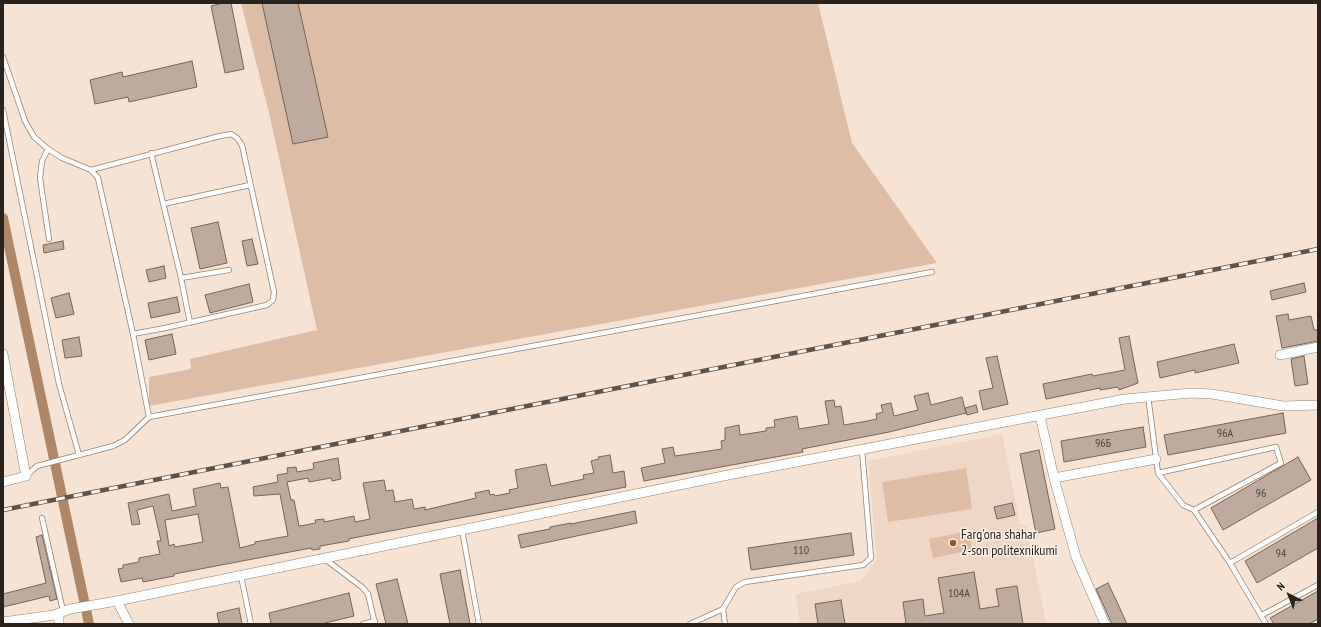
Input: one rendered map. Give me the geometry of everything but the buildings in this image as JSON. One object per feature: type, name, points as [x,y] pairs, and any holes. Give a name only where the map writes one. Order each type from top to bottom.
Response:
[{"type":"street","points":[[1280,355],[1318,347]]},
{"type":"street","points":[[3,354],[26,476],[3,482]]},
{"type":"street","points":[[3,622],[241,576],[736,474],[1125,399],[1191,393],[1212,394],[1284,406],[1318,406]]},
{"type":"street","points":[[1040,416],[1054,478],[1076,557],[1105,624]]},
{"type":"street","points":[[1054,478],[1156,459]]},
{"type":"street","points":[[117,601],[129,624]]},
{"type":"street","points":[[51,624],[61,612]]},
{"type":"street","points":[[59,624],[61,612]]},
{"type":"lane","points":[[3,57],[25,121],[34,137],[62,158],[91,170],[98,178],[133,334],[149,417]]},
{"type":"lane","points":[[3,110],[47,316],[59,384],[79,455]]},
{"type":"lane","points":[[91,170],[231,134],[237,138],[242,145],[274,292],[273,300],[267,305],[190,323],[133,334]]},
{"type":"lane","points":[[48,149],[42,161],[40,178],[49,239]]},
{"type":"lane","points":[[151,154],[181,278],[190,323]]},
{"type":"lane","points":[[163,204],[250,185]]},
{"type":"lane","points":[[181,278],[229,270]]},
{"type":"lane","points":[[26,476],[37,466],[113,446],[125,440],[149,417],[932,272]]},
{"type":"lane","points":[[1148,396],[1158,473],[1183,505],[1194,510],[1230,563],[1266,624]]},
{"type":"lane","points":[[1158,473],[1276,447],[1281,463],[1194,510]]},
{"type":"lane","points":[[690,624],[723,609],[736,587],[745,582],[863,565],[872,558],[862,450]]},
{"type":"lane","points":[[1230,563],[1318,512]]},
{"type":"lane","points":[[42,518],[61,612]]},
{"type":"lane","points":[[462,530],[479,624]]},
{"type":"lane","points":[[324,559],[362,587],[368,594],[375,623],[363,624]]},
{"type":"lane","points":[[241,576],[251,624]]},
{"type":"lane","points":[[1262,615],[1318,585]]},
{"type":"lane","points":[[723,609],[725,624]]},
{"type":"shaded area","points":[[241,3],[818,3],[852,143],[937,263],[149,406],[149,377],[191,369],[190,359],[317,330],[269,113]]},
{"type":"shaded area","name":"Farg'ona shahar 2-son politexnikumi","points":[[1002,434],[1020,524],[1027,526],[1046,624],[800,624],[796,594],[861,581],[877,560],[868,461]]},
{"type":"shaded area","points":[[966,468],[972,509],[888,522],[882,482]]},
{"type":"shaded area","points":[[969,531],[972,550],[933,558],[929,539]]},
{"type":"waterway","points":[[3,218],[89,624]]},
{"type":"railway","points":[[3,510],[1318,249]]},
{"type":"place","name":"Farg'ona shahar 2-son politexnikumi","points":[[953,543]]}]
